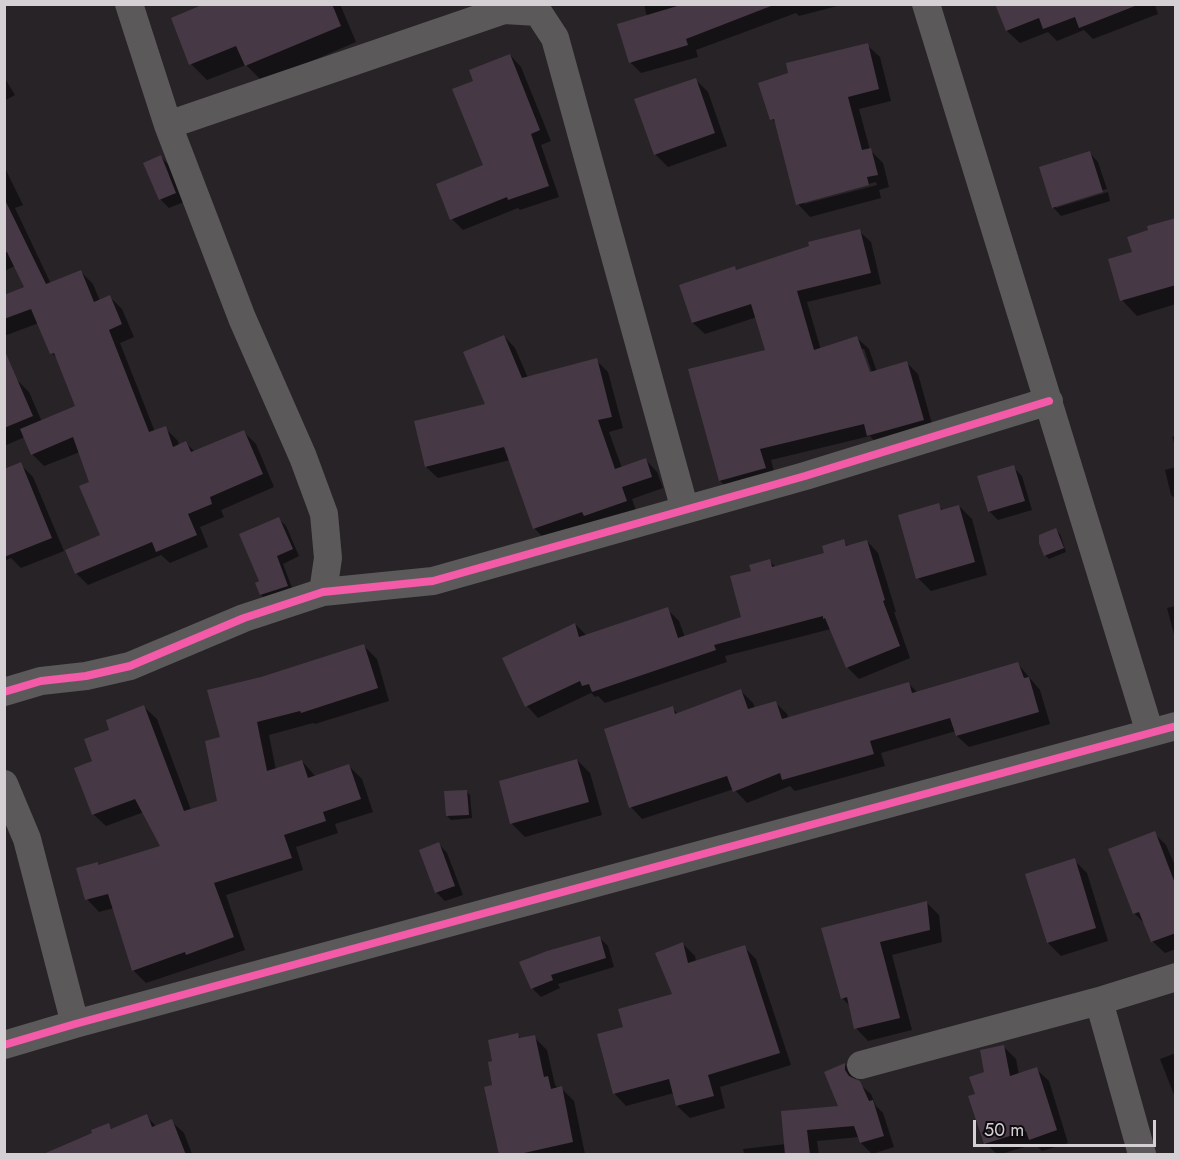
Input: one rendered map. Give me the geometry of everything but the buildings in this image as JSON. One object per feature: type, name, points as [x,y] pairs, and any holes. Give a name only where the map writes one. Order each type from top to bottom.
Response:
[{"type":"street","points":[[129,4],[168,125],[242,318],[303,457],[324,514],[328,558],[323,592]]},
{"type":"street","points":[[4,1045],[1163,729],[1049,401],[1009,278],[926,4]]},
{"type":"street","points":[[168,125],[504,10],[538,12],[555,38],[685,510]]},
{"type":"street","points":[[4,692],[41,681],[86,676],[130,666],[244,618],[323,592],[433,581],[805,476],[1049,401]]},
{"type":"street","points":[[4,784],[27,839],[75,1024]]},
{"type":"street","points":[[861,1065],[1099,1001],[1176,977]]},
{"type":"street","points":[[1099,1001],[1142,1155]]},
{"type":"cycle path","points":[[4,692],[41,681],[86,676],[130,666],[244,618],[323,592],[433,581],[805,476],[1049,401]]},
{"type":"cycle path","points":[[4,1045],[1176,726]]}]
